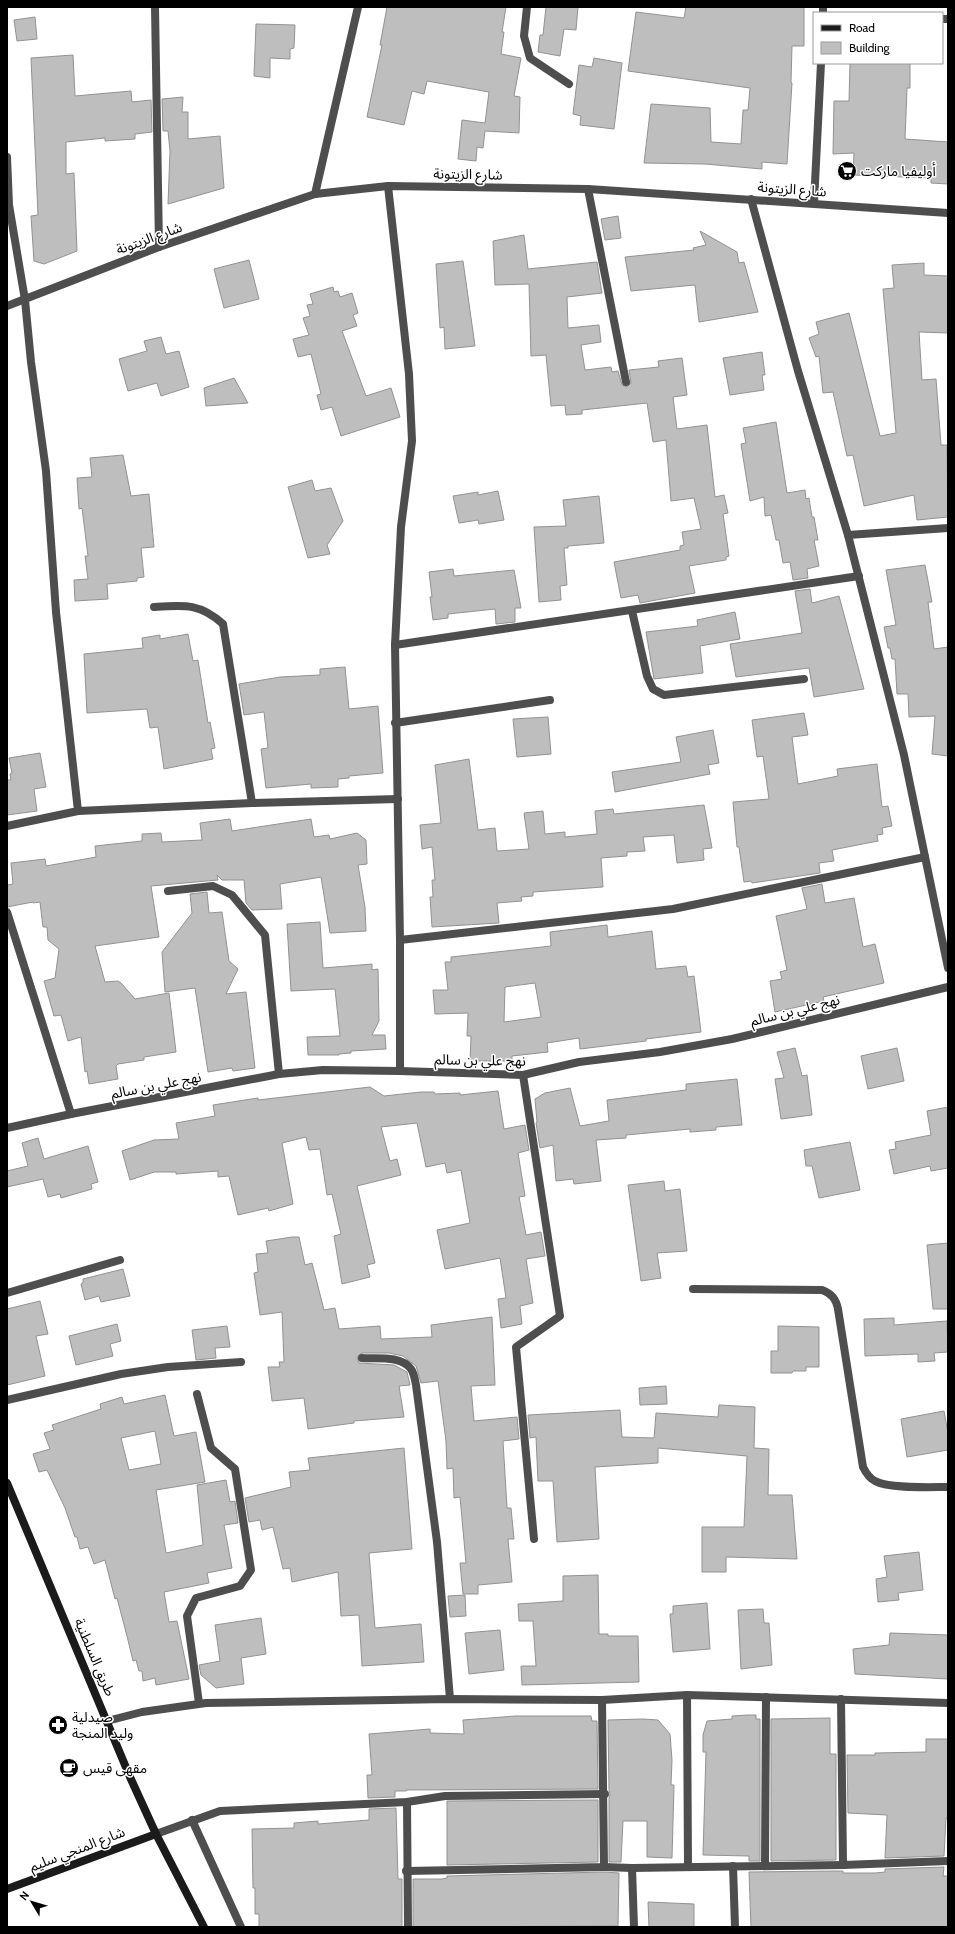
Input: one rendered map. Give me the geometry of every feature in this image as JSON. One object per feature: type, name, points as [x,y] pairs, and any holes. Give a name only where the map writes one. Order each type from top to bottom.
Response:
[{"type":"main road","name":"طريق السلطنية","points":[[7,1482],[11,1501],[130,1777],[156,1834],[204,1927]]},
{"type":"main road","name":"شارع المنجي سليم","points":[[7,1889],[156,1834]]},
{"type":"street","points":[[155,7],[160,247]]},
{"type":"street","points":[[315,194],[358,7]]},
{"type":"street","points":[[527,7],[524,36],[530,58],[569,84]]},
{"type":"street","points":[[814,204],[820,64]]},
{"type":"street","points":[[7,157],[9,205],[24,300],[46,471],[56,612],[78,811]]},
{"type":"street","points":[[388,186],[409,374],[412,441],[402,527],[395,645],[395,723],[398,799],[400,940],[400,1071]]},
{"type":"street","name":"شارع الزيتونة","points":[[7,306],[160,247],[315,194],[388,186],[588,189],[948,213]]},
{"type":"street","points":[[588,189],[626,382]]},
{"type":"street","points":[[751,199],[798,371],[859,576],[904,755],[948,968]]},
{"type":"street","points":[[848,535],[948,528]]},
{"type":"street","points":[[395,645],[632,611],[859,576]]},
{"type":"street","points":[[154,607],[186,605],[203,609],[212,613],[224,624],[252,803]]},
{"type":"street","points":[[632,611],[647,676],[653,689],[664,695],[804,679]]},
{"type":"street","points":[[395,723],[550,700]]},
{"type":"street","points":[[7,826],[78,811],[252,803],[398,799]]},
{"type":"street","points":[[400,940],[673,909],[925,857]]},
{"type":"street","points":[[168,890],[213,886],[232,895],[265,935],[279,1074]]},
{"type":"street","points":[[7,912],[71,1114]]},
{"type":"street","name":"نهج علي بن سالم","points":[[7,1128],[71,1114],[279,1074],[322,1070],[400,1071],[523,1076],[579,1062],[660,1052],[732,1039],[948,987]]},
{"type":"street","points":[[523,1076],[560,1316],[516,1347],[534,1539]]},
{"type":"street","points":[[7,1293],[120,1260]]},
{"type":"street","points":[[693,1289],[822,1290],[832,1296],[836,1300],[838,1309],[863,1467],[866,1474],[875,1481],[886,1485],[948,1487]]},
{"type":"street","points":[[362,1358],[394,1359],[404,1364],[411,1370],[416,1385],[438,1542],[450,1699]]},
{"type":"street","points":[[7,1400],[121,1374],[168,1367],[241,1362]]},
{"type":"street","points":[[197,1394],[211,1448],[234,1469],[251,1570],[240,1586],[196,1598],[187,1616],[199,1704]]},
{"type":"street","points":[[107,1721],[142,1712],[199,1704],[450,1699],[602,1700],[687,1695],[948,1703]]},
{"type":"street","points":[[687,1695],[688,1867]]},
{"type":"street","points":[[765,1866],[766,1697]]},
{"type":"street","points":[[841,1699],[843,1865]]},
{"type":"street","points":[[602,1700],[604,1867]]},
{"type":"street","points":[[156,1834],[220,1811],[407,1802],[444,1796],[604,1794]]},
{"type":"street","points":[[407,1802],[406,1871],[408,1927]]},
{"type":"street","points":[[192,1820],[242,1927]]},
{"type":"street","points":[[406,1871],[604,1867],[632,1868],[843,1865],[948,1861]]},
{"type":"street","points":[[733,1866],[735,1927]]},
{"type":"street","points":[[632,1868],[634,1927]]},
{"type":"building","points":[[387,7],[506,7],[502,32],[504,32],[501,54],[521,58],[514,96],[520,97],[519,133],[485,131],[483,148],[477,147],[476,161],[458,159],[462,120],[485,123],[489,92],[427,81],[424,94],[412,91],[404,125],[367,117],[382,45],[380,45]]},
{"type":"building","points":[[546,7],[578,7],[576,30],[564,29],[560,56],[538,52],[540,35],[543,35]]},
{"type":"building","points":[[686,7],[804,7],[804,46],[792,46],[792,83],[787,164],[762,162],[762,169],[705,164],[644,163],[651,104],[710,108],[711,142],[741,144],[743,110],[748,110],[750,88],[628,71],[636,12],[684,18]]},
{"type":"building","points":[[35,17],[37,39],[17,41],[14,20]]},
{"type":"building","points":[[256,24],[295,25],[294,48],[290,49],[290,59],[270,58],[270,78],[254,76]]},
{"type":"building","points":[[73,55],[75,96],[131,91],[132,102],[151,100],[152,132],[135,134],[135,139],[105,141],[105,138],[66,142],[66,174],[74,173],[77,251],[44,264],[34,261],[31,216],[38,215],[31,58]]},
{"type":"building","points":[[594,58],[622,63],[614,129],[580,125],[581,116],[573,114],[579,65],[592,67]]},
{"type":"building","points":[[850,64],[910,64],[910,88],[907,88],[905,139],[948,142],[948,184],[931,183],[931,178],[853,175],[854,153],[833,154],[834,101],[849,101]]},
{"type":"building","points":[[183,97],[182,112],[188,112],[188,139],[220,136],[224,188],[168,204],[170,151],[168,131],[163,131],[162,99]]},
{"type":"building","points":[[618,216],[621,238],[605,240],[601,219]]},
{"type":"building","points":[[700,231],[737,252],[739,263],[744,262],[758,312],[699,322],[695,285],[631,291],[625,257],[694,250],[693,248],[706,245]]},
{"type":"building","points":[[524,235],[528,269],[597,262],[602,293],[567,297],[568,328],[599,325],[601,342],[581,345],[585,370],[611,367],[612,372],[618,371],[622,385],[627,387],[631,383],[629,370],[659,367],[658,361],[682,358],[687,395],[673,397],[677,429],[707,425],[715,497],[724,495],[728,513],[723,514],[729,556],[726,557],[726,560],[689,566],[695,593],[640,603],[638,595],[621,598],[614,562],[680,550],[680,546],[684,545],[682,532],[701,529],[694,498],[671,501],[666,440],[653,442],[647,403],[582,410],[582,414],[566,415],[565,405],[551,406],[546,355],[531,356],[529,284],[495,285],[493,241]]},
{"type":"building","points":[[249,260],[259,299],[224,308],[214,269]]},
{"type":"building","points":[[463,261],[475,346],[445,349],[444,327],[440,328],[436,264]]},
{"type":"building","points":[[924,263],[924,275],[948,276],[948,333],[919,332],[922,380],[936,379],[941,445],[947,445],[948,517],[917,520],[914,495],[864,506],[853,455],[847,456],[833,392],[823,393],[819,356],[816,357],[809,338],[819,334],[816,322],[849,313],[880,436],[896,433],[883,289],[894,288],[892,265]]},
{"type":"building","points":[[333,287],[334,292],[338,291],[340,297],[352,293],[358,313],[353,315],[357,326],[342,331],[366,396],[391,388],[400,417],[341,436],[332,407],[321,410],[317,395],[321,394],[311,354],[298,357],[293,339],[309,335],[303,318],[310,316],[307,305],[313,304],[310,294]]},
{"type":"building","points":[[161,337],[166,354],[179,351],[189,387],[161,396],[157,383],[128,391],[119,359],[147,351],[144,341]]},
{"type":"building","points":[[762,352],[765,375],[762,375],[764,390],[730,395],[723,358]]},
{"type":"building","points":[[234,378],[248,403],[206,406],[204,388]]},
{"type":"building","points":[[776,422],[787,493],[805,490],[806,499],[809,498],[812,517],[814,517],[818,540],[814,540],[819,566],[807,569],[808,578],[793,580],[790,562],[783,563],[779,540],[776,540],[771,515],[765,516],[764,497],[750,501],[741,444],[746,443],[743,428]]},
{"type":"building","points":[[123,455],[131,496],[149,494],[154,547],[141,548],[144,577],[137,578],[137,581],[107,584],[108,599],[75,601],[74,580],[88,579],[85,556],[88,556],[82,508],[79,509],[77,478],[92,477],[90,458]]},
{"type":"building","points":[[312,480],[315,491],[331,488],[343,521],[327,545],[330,554],[308,558],[288,487]]},
{"type":"building","points":[[498,491],[504,520],[479,524],[478,520],[459,523],[453,496],[478,492],[478,495]]},
{"type":"building","points":[[599,496],[604,543],[568,546],[568,548],[564,548],[567,585],[560,586],[561,600],[539,602],[534,527],[566,526],[563,500]]},
{"type":"building","points":[[925,565],[932,602],[928,602],[934,649],[948,647],[948,756],[932,754],[935,716],[909,717],[908,694],[897,694],[895,659],[892,659],[890,648],[888,648],[884,627],[896,625],[886,570]]},
{"type":"building","points":[[453,569],[454,576],[514,570],[521,608],[515,608],[515,622],[496,624],[495,609],[448,614],[448,618],[433,620],[429,572]]},
{"type":"building","points":[[810,589],[812,603],[839,596],[864,689],[814,697],[809,668],[736,677],[730,644],[802,633],[795,591]]},
{"type":"building","points":[[735,612],[740,639],[700,646],[703,673],[654,679],[646,632],[698,626],[697,620]]},
{"type":"building","points":[[188,634],[193,661],[198,660],[208,723],[210,722],[215,748],[211,749],[213,759],[164,769],[158,727],[150,728],[147,709],[87,713],[84,654],[143,648],[142,638],[160,635],[160,639]]},
{"type":"building","points":[[345,667],[349,709],[378,706],[383,773],[349,776],[349,778],[338,779],[338,787],[311,788],[311,784],[266,788],[261,749],[268,748],[264,712],[244,715],[239,684],[280,677],[320,675],[320,669]]},
{"type":"building","points":[[804,713],[808,735],[792,737],[798,784],[838,776],[837,769],[877,764],[882,807],[888,806],[892,826],[882,828],[883,834],[877,835],[878,841],[832,850],[834,861],[819,863],[820,873],[752,883],[751,881],[744,882],[739,847],[737,847],[733,802],[769,799],[763,756],[757,757],[752,720]]},
{"type":"building","points":[[548,717],[551,754],[517,757],[513,719]]},
{"type":"building","points":[[713,730],[719,763],[708,765],[710,774],[615,792],[612,772],[681,762],[676,737]]},
{"type":"building","points":[[40,753],[46,787],[34,789],[37,811],[7,815],[7,780],[11,780],[10,774],[12,773],[9,758]]},
{"type":"building","points":[[469,759],[478,830],[495,828],[497,851],[529,849],[524,813],[543,811],[545,834],[565,832],[565,837],[597,834],[595,811],[613,809],[614,814],[704,805],[712,848],[703,849],[704,860],[677,863],[674,835],[643,837],[645,851],[627,852],[627,856],[601,858],[603,887],[533,892],[533,896],[521,897],[522,901],[497,903],[499,923],[432,927],[430,897],[433,897],[432,880],[435,880],[432,847],[422,849],[420,825],[441,823],[435,765]]},
{"type":"building","points":[[230,819],[232,831],[311,819],[314,837],[329,835],[330,839],[357,833],[366,840],[367,864],[358,865],[365,907],[366,931],[330,933],[321,877],[280,884],[282,909],[252,910],[246,903],[244,880],[222,880],[217,875],[218,880],[151,886],[159,937],[95,946],[105,982],[118,981],[135,999],[169,993],[176,1052],[144,1057],[144,1060],[118,1064],[116,1066],[118,1079],[89,1084],[87,1071],[85,1072],[81,1037],[68,1041],[61,1015],[54,1016],[44,981],[55,978],[59,949],[48,940],[47,927],[43,927],[40,902],[7,907],[7,885],[13,884],[11,863],[45,859],[46,866],[96,857],[95,846],[142,841],[142,834],[161,833],[162,842],[202,840],[200,823]]},
{"type":"building","points":[[822,884],[825,903],[854,898],[863,947],[875,944],[884,983],[823,997],[824,1001],[775,1012],[770,981],[782,979],[780,972],[787,970],[776,916],[807,909],[802,888]]},
{"type":"building","points":[[207,892],[209,913],[222,912],[229,961],[238,969],[226,994],[246,992],[255,1068],[233,1071],[232,1068],[208,1072],[195,988],[165,992],[162,952],[192,913],[190,894]]},
{"type":"building","points":[[320,922],[323,968],[372,964],[372,970],[378,969],[379,1021],[372,1035],[385,1035],[386,1049],[351,1051],[351,1053],[339,1055],[308,1055],[307,1037],[340,1036],[335,989],[291,991],[287,924]]},
{"type":"building","points":[[607,925],[608,937],[652,931],[656,969],[686,966],[688,977],[694,976],[701,1032],[646,1039],[646,1041],[580,1049],[579,1038],[547,1043],[548,1052],[512,1056],[512,1061],[470,1061],[471,1036],[467,1036],[468,1013],[435,1014],[433,990],[448,990],[445,962],[451,962],[451,957],[551,946],[550,932]],"holes":[[[535,983],[541,1017],[504,1022],[505,987]]]},
{"type":"building","points":[[795,1048],[802,1076],[807,1075],[812,1115],[781,1119],[775,1079],[784,1078],[777,1052]]},
{"type":"building","points":[[897,1048],[904,1081],[868,1089],[861,1056]]},
{"type":"building","points":[[737,1079],[742,1125],[716,1127],[716,1130],[690,1132],[690,1129],[626,1135],[626,1138],[596,1140],[601,1181],[574,1184],[573,1179],[556,1181],[553,1145],[540,1148],[536,1123],[535,1099],[545,1093],[570,1088],[580,1126],[609,1121],[607,1100],[686,1090],[686,1084]]},
{"type":"building","points":[[370,1087],[384,1096],[421,1092],[434,1092],[435,1094],[460,1093],[460,1095],[498,1091],[504,1129],[525,1125],[529,1150],[518,1153],[525,1196],[519,1197],[526,1235],[541,1232],[545,1256],[526,1259],[533,1303],[520,1306],[522,1324],[501,1328],[498,1299],[506,1298],[500,1258],[445,1269],[437,1230],[470,1223],[461,1170],[447,1173],[445,1163],[426,1167],[417,1123],[381,1127],[390,1161],[397,1159],[401,1175],[357,1186],[375,1263],[367,1265],[370,1277],[342,1284],[334,1236],[341,1234],[332,1194],[327,1195],[320,1149],[309,1150],[306,1137],[282,1143],[293,1204],[269,1211],[268,1208],[238,1215],[229,1176],[218,1177],[218,1171],[176,1174],[176,1172],[154,1172],[130,1180],[122,1151],[154,1140],[179,1139],[176,1123],[215,1116],[213,1105],[258,1098],[258,1100]]},
{"type":"building","points":[[948,1107],[948,1168],[931,1171],[930,1166],[894,1174],[889,1150],[896,1149],[895,1142],[931,1135],[927,1111]]},
{"type":"building","points":[[38,1138],[44,1159],[88,1146],[98,1182],[91,1184],[92,1189],[61,1198],[60,1194],[48,1197],[43,1179],[7,1187],[7,1171],[28,1166],[22,1143]]},
{"type":"building","points":[[850,1142],[860,1190],[819,1198],[812,1166],[806,1166],[804,1150]]},
{"type":"building","points":[[664,1181],[665,1191],[680,1189],[687,1251],[657,1253],[661,1278],[641,1281],[628,1185]]},
{"type":"building","points":[[299,1237],[305,1265],[312,1263],[324,1310],[335,1308],[339,1329],[380,1326],[381,1339],[432,1337],[431,1325],[492,1317],[495,1385],[471,1386],[474,1421],[517,1417],[519,1439],[503,1441],[507,1508],[511,1508],[514,1539],[508,1539],[512,1582],[478,1585],[478,1594],[463,1594],[460,1563],[466,1563],[460,1497],[454,1498],[453,1468],[447,1469],[446,1441],[438,1381],[421,1383],[416,1366],[403,1356],[389,1353],[362,1353],[357,1357],[359,1363],[394,1365],[407,1372],[410,1385],[399,1386],[404,1417],[354,1421],[354,1423],[308,1429],[304,1398],[272,1401],[268,1367],[280,1367],[279,1362],[284,1362],[282,1312],[260,1315],[254,1273],[258,1272],[256,1254],[268,1253],[266,1241]]},
{"type":"building","points":[[948,1243],[948,1309],[933,1309],[927,1245]]},
{"type":"building","points":[[123,1269],[130,1296],[101,1302],[99,1296],[85,1300],[81,1284],[83,1283],[83,1279]]},
{"type":"building","points":[[40,1301],[48,1334],[36,1336],[45,1376],[7,1385],[7,1309]]},
{"type":"building","points":[[894,1318],[894,1325],[947,1321],[948,1352],[934,1353],[935,1361],[918,1362],[918,1354],[865,1356],[864,1319]]},
{"type":"building","points":[[117,1324],[121,1341],[110,1344],[113,1356],[76,1365],[69,1336]]},
{"type":"building","points":[[227,1326],[230,1347],[215,1348],[216,1358],[196,1360],[192,1330]]},
{"type":"building","points":[[778,1326],[819,1327],[819,1367],[806,1367],[806,1371],[793,1371],[792,1373],[771,1373],[771,1351],[778,1351]]},
{"type":"building","points":[[666,1386],[667,1404],[640,1405],[639,1388]]},
{"type":"building","points":[[165,1395],[174,1436],[196,1432],[205,1482],[156,1490],[166,1553],[203,1545],[197,1485],[226,1480],[230,1502],[235,1501],[238,1523],[224,1525],[232,1568],[207,1573],[209,1583],[164,1592],[169,1622],[177,1621],[189,1679],[156,1685],[155,1678],[143,1681],[142,1671],[139,1671],[136,1660],[133,1661],[117,1598],[115,1599],[105,1560],[94,1564],[88,1547],[80,1549],[77,1537],[75,1537],[65,1508],[47,1470],[39,1472],[33,1454],[50,1449],[44,1433],[54,1430],[52,1425],[101,1409],[100,1404],[122,1397],[124,1404]],"holes":[[[155,1431],[161,1464],[129,1470],[121,1438]]]},
{"type":"building","points":[[719,1405],[755,1407],[754,1448],[769,1449],[768,1495],[792,1495],[797,1559],[726,1557],[726,1572],[702,1572],[702,1527],[744,1527],[747,1456],[658,1448],[658,1463],[595,1467],[599,1539],[557,1542],[553,1481],[538,1481],[536,1437],[530,1438],[528,1415],[620,1410],[622,1437],[654,1438],[656,1413],[718,1417]]},
{"type":"building","points":[[944,1411],[948,1433],[948,1450],[907,1457],[901,1419]]},
{"type":"building","points":[[404,1448],[412,1549],[369,1553],[375,1628],[421,1624],[424,1662],[362,1666],[359,1615],[341,1616],[338,1572],[292,1582],[290,1568],[283,1569],[273,1527],[262,1530],[260,1520],[249,1522],[245,1498],[291,1487],[289,1472],[310,1470],[308,1458]]},
{"type":"building","points":[[919,1552],[923,1590],[898,1593],[899,1600],[878,1602],[876,1579],[887,1577],[884,1556]]},
{"type":"building","points":[[598,1575],[599,1634],[608,1634],[608,1636],[638,1636],[639,1682],[522,1685],[521,1666],[536,1666],[533,1621],[519,1621],[518,1604],[563,1601],[563,1576]]},
{"type":"building","points":[[465,1595],[466,1616],[450,1617],[448,1596]]},
{"type":"building","points":[[707,1603],[710,1649],[673,1652],[670,1614],[673,1614],[673,1606]]},
{"type":"building","points":[[763,1609],[764,1623],[769,1623],[772,1665],[741,1669],[738,1610]]},
{"type":"building","points":[[261,1618],[266,1654],[241,1658],[244,1684],[216,1688],[201,1675],[199,1665],[220,1661],[215,1625]]},
{"type":"building","points":[[500,1630],[504,1670],[469,1674],[465,1633]]},
{"type":"building","points":[[890,1633],[948,1635],[948,1679],[855,1674],[853,1649],[889,1645]]},
{"type":"building","points":[[756,1715],[756,1719],[760,1719],[760,1861],[749,1861],[749,1856],[703,1855],[706,1752],[703,1752],[703,1735],[707,1721],[732,1719],[732,1716]]},
{"type":"building","points":[[516,1716],[591,1716],[592,1721],[597,1721],[598,1789],[406,1790],[395,1791],[395,1797],[368,1798],[367,1775],[372,1775],[369,1734],[430,1729],[430,1733],[464,1734],[463,1720]]},
{"type":"building","points":[[830,1718],[830,1754],[836,1754],[836,1860],[771,1861],[771,1719]]},
{"type":"building","points":[[608,1720],[658,1720],[670,1734],[672,1760],[671,1785],[674,1785],[672,1858],[647,1857],[647,1821],[623,1821],[621,1862],[609,1862],[610,1794]]},
{"type":"building","points":[[926,1739],[948,1739],[948,1818],[946,1818],[944,1856],[885,1858],[887,1815],[848,1813],[847,1755],[926,1752]]},
{"type":"building","points":[[598,1800],[598,1862],[447,1865],[447,1801]]},
{"type":"building","points":[[396,1808],[398,1879],[402,1879],[402,1927],[259,1927],[259,1914],[255,1914],[255,1888],[253,1888],[252,1829],[294,1828],[294,1823],[318,1821],[318,1824],[369,1820],[369,1809]]},
{"type":"building","points":[[944,1867],[943,1876],[948,1876],[948,1927],[751,1927],[749,1872],[843,1871],[843,1873],[875,1873],[885,1872],[885,1869]]},
{"type":"building","points":[[604,1872],[619,1873],[618,1926],[413,1927],[413,1879],[442,1879],[447,1878],[447,1876]]},
{"type":"building","points":[[648,1902],[694,1904],[694,1927],[649,1927]]},
{"type":"place","name":"أوليفيا ماركت","points":[[847,171]]},
{"type":"place","name":"صيدلية وليد المنجة","points":[[58,1725]]},
{"type":"place","name":"مقهى قيس","points":[[69,1768]]}]
